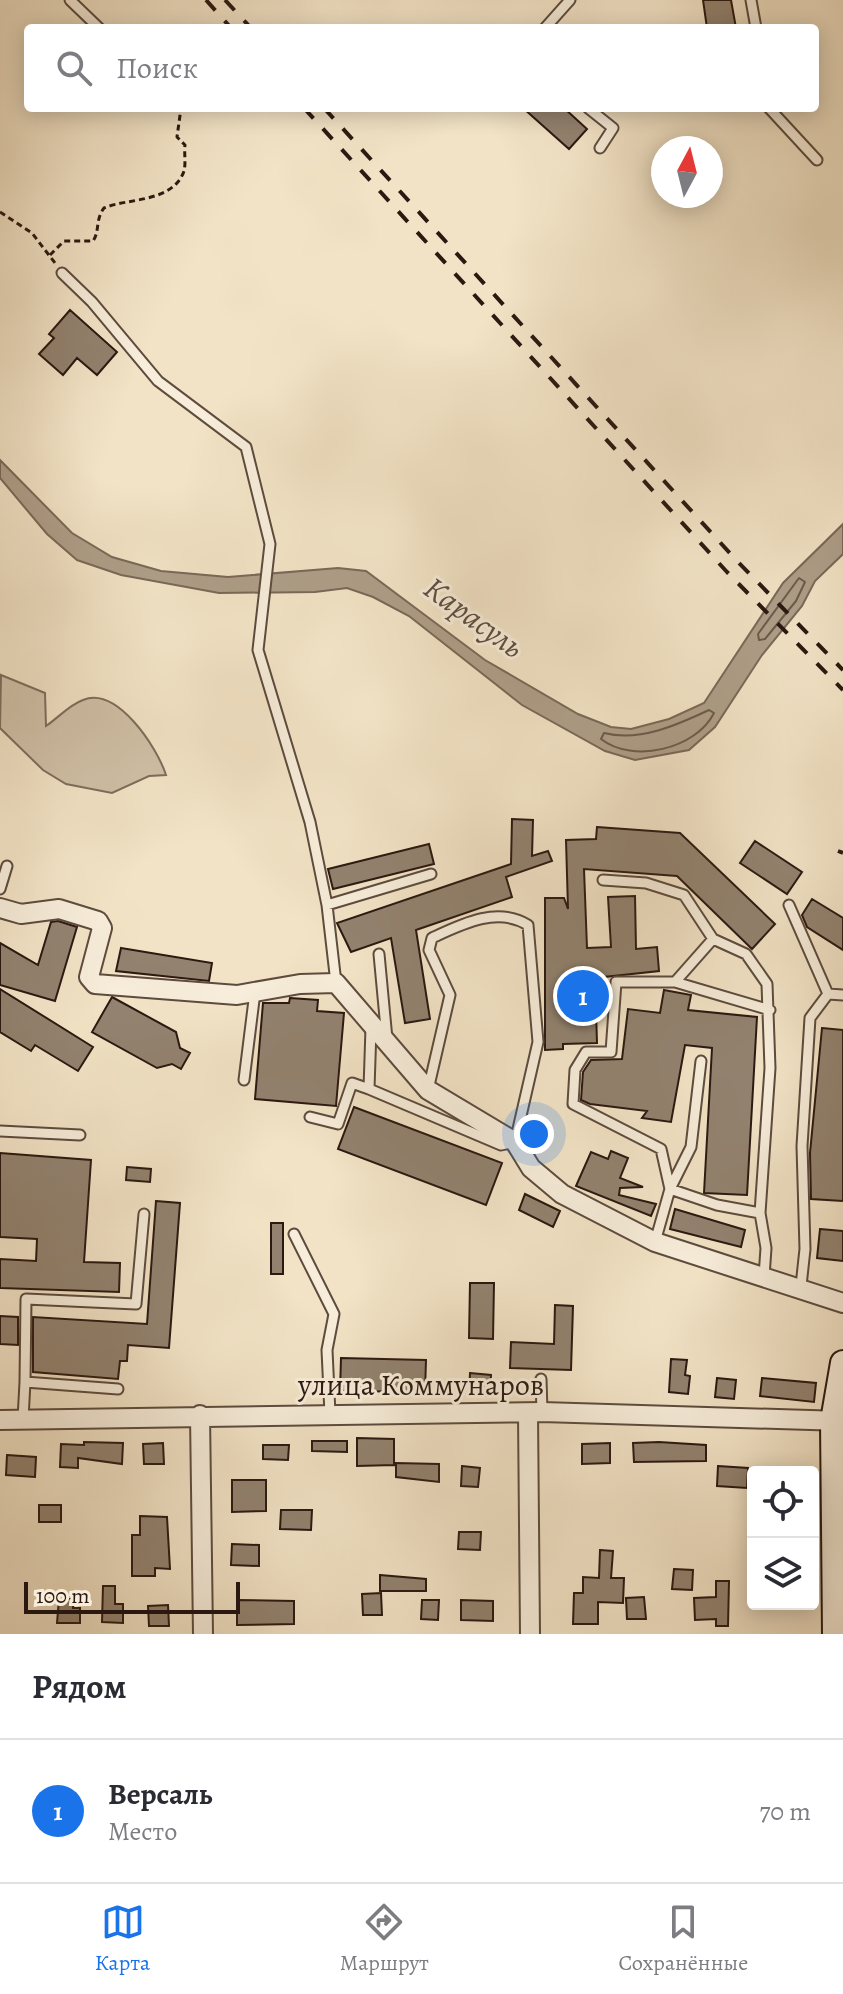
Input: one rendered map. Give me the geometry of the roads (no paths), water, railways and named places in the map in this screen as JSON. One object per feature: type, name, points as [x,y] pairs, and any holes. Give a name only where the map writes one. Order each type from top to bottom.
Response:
[{"type":"street","points":[[0,908],[21,914],[59,909],[98,921],[102,928],[89,977],[95,984],[237,995],[300,984],[336,983],[428,1090],[515,1142],[531,1168],[562,1194],[655,1242],[801,1286],[843,1303]]},
{"type":"street","points":[[835,1634],[838,1421],[842,1380]]},
{"type":"street","name":"улица Коммунаров","points":[[0,1420],[330,1414],[390,1407],[838,1421]]},
{"type":"street","points":[[530,1634],[535,1413]]},
{"type":"street","points":[[200,1415],[203,1634]]},
{"type":"lane","points":[[70,0],[95,24]]},
{"type":"lane","points":[[549,24],[570,0]]},
{"type":"lane","points":[[751,0],[755,24]]},
{"type":"lane","points":[[593,112],[613,128],[600,148]]},
{"type":"lane","points":[[773,112],[817,160]]},
{"type":"lane","points":[[62,273],[92,302],[158,381],[246,447],[270,544],[258,650],[310,822],[327,905],[336,983]]},
{"type":"lane","points":[[0,889],[7,866]]},
{"type":"lane","points":[[327,905],[431,874]]},
{"type":"lane","points":[[603,880],[646,883],[684,895],[713,939],[746,954],[767,984],[770,1068],[760,1213],[766,1248],[764,1277]]},
{"type":"lane","points":[[789,905],[828,994]]},
{"type":"lane","points":[[310,1117],[338,1124],[352,1083],[501,1145],[515,1142],[538,1042],[528,925],[516,917],[504,914],[462,925],[432,938],[429,950],[450,995],[428,1090]]},
{"type":"lane","points":[[675,982],[713,939]]},
{"type":"lane","points":[[379,954],[388,1042]]},
{"type":"lane","points":[[670,1189],[661,1149],[573,1104],[575,1070],[586,1052],[611,1052],[616,982],[675,982],[770,1010]]},
{"type":"lane","points":[[244,1080],[255,992]]},
{"type":"lane","points":[[828,994],[843,995]]},
{"type":"lane","points":[[801,1286],[805,1249],[802,1146],[810,1018],[828,994]]},
{"type":"lane","points":[[369,1089],[371,1024]]},
{"type":"lane","points":[[655,1242],[670,1189],[691,1147],[701,1061]]},
{"type":"lane","points":[[0,1131],[80,1135]]},
{"type":"lane","points":[[670,1189],[717,1205],[760,1213]]},
{"type":"lane","points":[[23,1419],[26,1299],[136,1304],[144,1214]]},
{"type":"lane","points":[[294,1234],[334,1314],[327,1350],[330,1414]]},
{"type":"lane","points":[[535,1413],[541,1379]]},
{"type":"lane","points":[[25,1382],[118,1389]]},
{"type":"water","points":[[0,460],[72,533],[112,557],[161,571],[228,577],[338,568],[366,571],[485,660],[578,714],[611,727],[631,729],[669,719],[704,703],[783,583],[843,524],[843,554],[815,581],[802,606],[762,655],[715,727],[689,750],[635,760],[605,751],[522,705],[409,616],[373,597],[347,588],[315,592],[219,593],[121,575],[77,560],[47,534],[0,478]]},
{"type":"railway","points":[[206,0],[227,24]]},
{"type":"railway","points":[[225,0],[247,24]]},
{"type":"railway","points":[[308,112],[727,572],[843,690]]},
{"type":"railway","points":[[328,112],[738,562],[843,670]]},
{"type":"railway","points":[[838,851],[843,853]]},
{"type":"place","name":"Версаль","points":[[583,996]]},
{"type":"water label","name":"Карасуль","points":[[474,617]]}]
